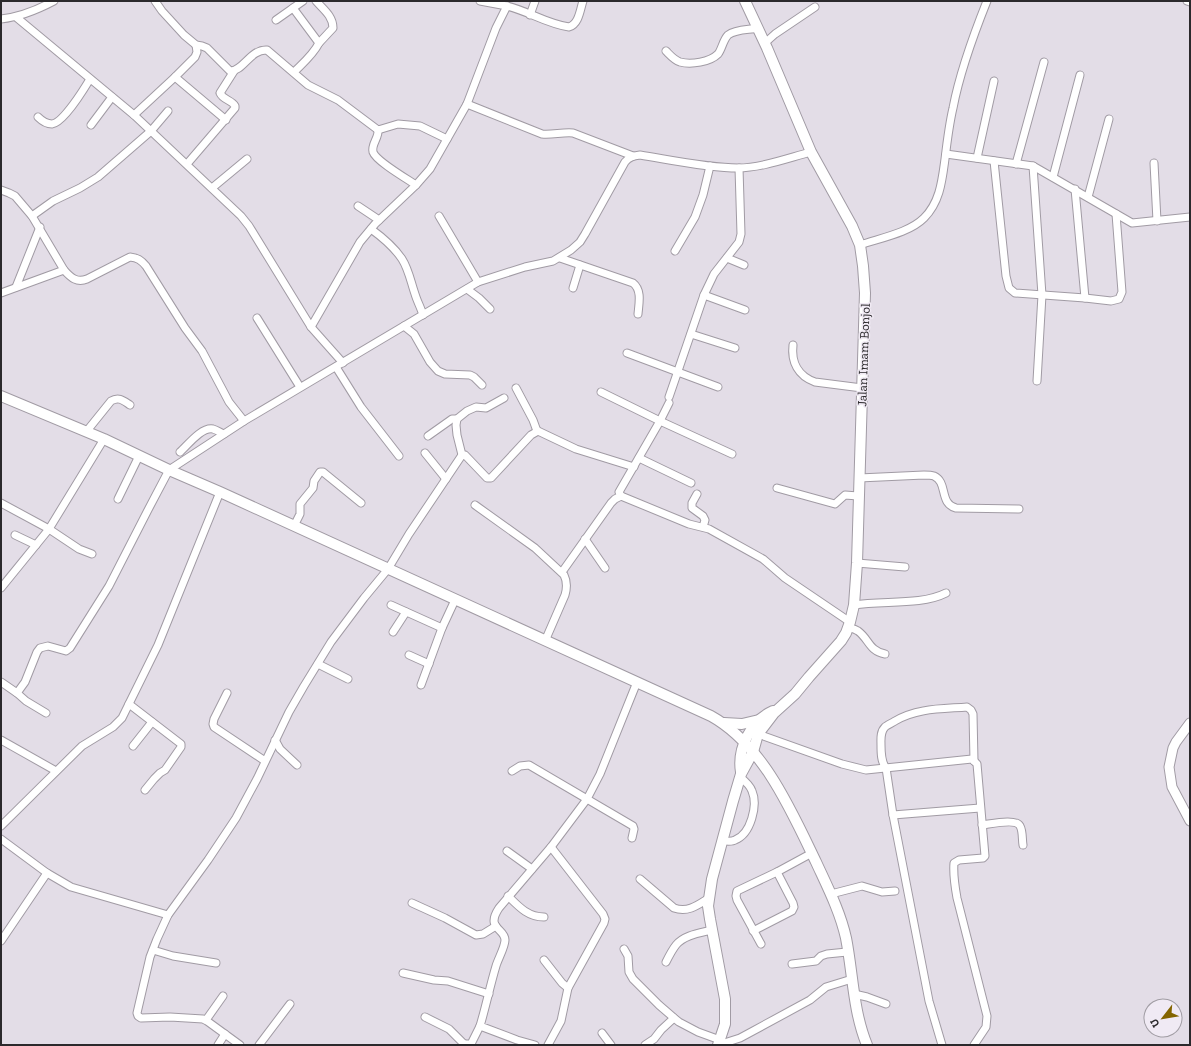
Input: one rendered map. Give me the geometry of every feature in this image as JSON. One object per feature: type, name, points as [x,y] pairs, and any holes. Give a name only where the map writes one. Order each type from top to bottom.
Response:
[{"type":"main road","name":"Jalan Imam Bonjol","points":[[741,775],[753,752],[758,734],[774,713],[795,694],[841,641],[849,624],[854,605],[857,563],[858,478],[865,293],[860,245],[852,226],[811,152],[765,43],[745,1]]},
{"type":"main road","points":[[1,396],[104,439],[169,470],[711,716],[724,724],[744,742],[770,774],[812,853],[831,894],[843,927],[859,1021],[867,1045]]},
{"type":"main road","name":"Jalan Imam Bonjol","points":[[744,742],[759,720],[767,714],[780,708]]},
{"type":"main road","points":[[724,724],[742,724],[759,720]]},
{"type":"main road","points":[[719,1043],[725,1024],[725,999],[709,913],[709,898],[712,879],[741,775],[740,763],[744,742]]},
{"type":"street","points":[[1,19],[16,17],[54,1]]},
{"type":"street","points":[[155,1],[168,19],[184,35],[196,45],[207,48],[229,70],[234,71]]},
{"type":"street","points":[[276,20],[304,1]]},
{"type":"street","points":[[294,72],[309,58],[319,43],[334,28],[333,21],[316,1]]},
{"type":"street","points":[[480,1],[507,6],[566,26],[572,26],[577,22],[583,1]]},
{"type":"street","points":[[530,15],[535,1]]},
{"type":"street","points":[[860,245],[912,227],[923,220],[933,208],[941,190],[952,109],[961,74],[968,50],[987,1]]},
{"type":"street","points":[[311,327],[360,242],[370,229],[430,170],[467,104],[496,28],[507,6]]},
{"type":"street","points":[[765,43],[775,34],[815,6]]},
{"type":"street","points":[[293,8],[319,43]]},
{"type":"street","points":[[16,17],[134,115],[241,216],[249,226],[311,327],[339,365],[361,407],[399,456]]},
{"type":"street","points":[[666,51],[670,56],[681,63],[704,62],[716,56],[729,35],[734,32],[758,28]]},
{"type":"street","points":[[134,115],[196,56],[196,45]]},
{"type":"street","points":[[187,164],[226,120],[235,106],[226,100],[220,93],[234,71],[259,51],[265,50],[270,52],[308,85],[344,104],[378,130]]},
{"type":"street","points":[[1016,164],[1044,62]]},
{"type":"street","points":[[1053,177],[1080,75]]},
{"type":"street","points":[[175,77],[226,120]]},
{"type":"street","points":[[38,117],[47,123],[52,124],[59,121],[76,101],[90,79]]},
{"type":"street","points":[[977,158],[994,81]]},
{"type":"street","points":[[91,125],[112,97]]},
{"type":"street","points":[[467,104],[542,134],[573,133],[633,156]]},
{"type":"street","points":[[32,216],[53,201],[80,188],[98,177],[151,131],[168,110]]},
{"type":"street","points":[[1088,197],[1109,119]]},
{"type":"street","points":[[378,130],[398,124],[420,126],[447,139]]},
{"type":"street","points":[[378,130],[378,135],[373,144],[373,151],[376,157],[416,185]]},
{"type":"street","points":[[17,693],[25,682],[38,650],[44,646],[66,651],[70,648],[109,586],[169,470],[244,421],[478,282],[560,258],[580,242],[628,158],[640,155],[710,166],[739,168],[811,152]]},
{"type":"street","points":[[946,154],[1034,166],[1132,223],[1190,217]]},
{"type":"street","points":[[212,188],[247,158]]},
{"type":"street","points":[[994,161],[1009,288],[1015,293],[1111,301],[1119,299],[1122,292],[1116,214]]},
{"type":"street","points":[[1154,164],[1157,221]]},
{"type":"street","points":[[675,251],[694,217],[703,195],[710,166]]},
{"type":"street","points":[[1034,166],[1042,295],[1037,381]]},
{"type":"street","points":[[621,496],[619,492],[660,421],[669,400],[704,295],[714,274],[739,242],[741,234],[739,168]]},
{"type":"street","points":[[1074,189],[1085,298]]},
{"type":"street","points":[[1,190],[15,196],[32,216],[40,227],[64,270],[72,278],[80,281],[87,279],[130,257],[140,260],[146,266],[185,328],[202,351],[229,402],[244,421]]},
{"type":"street","points":[[358,206],[379,220]]},
{"type":"street","points":[[439,216],[478,282]]},
{"type":"street","points":[[16,287],[40,227]]},
{"type":"street","points":[[370,229],[385,240],[402,260],[407,269],[423,314]]},
{"type":"street","points":[[560,258],[633,283],[638,289],[639,295],[638,314]]},
{"type":"street","points":[[727,258],[744,265]]},
{"type":"street","points":[[574,288],[580,265]]},
{"type":"street","points":[[1,293],[64,270]]},
{"type":"street","points":[[467,289],[490,309]]},
{"type":"street","points":[[704,295],[745,310]]},
{"type":"street","points":[[257,318],[300,387]]},
{"type":"street","points":[[404,326],[414,334],[430,362],[438,371],[445,374],[470,375],[482,385]]},
{"type":"street","points":[[691,334],[735,348]]},
{"type":"street","points":[[793,345],[793,358],[803,376],[808,380],[862,388]]},
{"type":"street","points":[[627,353],[718,387]]},
{"type":"street","points":[[516,388],[533,420],[537,431]]},
{"type":"street","points":[[601,392],[732,454]]},
{"type":"street","points":[[86,432],[111,401],[119,398],[130,405]]},
{"type":"street","points":[[428,436],[452,419],[457,419],[471,409],[476,407],[486,408],[504,398]]},
{"type":"street","points":[[240,1045],[206,1020],[170,1017],[141,1018],[138,1016],[152,950],[168,915],[236,818],[289,712],[318,664],[347,621],[388,569],[409,534],[462,456],[457,435],[457,419]]},
{"type":"street","points":[[180,452],[200,433],[206,430],[213,429],[224,434]]},
{"type":"street","points":[[462,456],[465,455],[487,478],[491,478],[531,435],[537,431],[540,431],[576,449],[634,466]]},
{"type":"street","points":[[1,588],[49,529],[104,439]]},
{"type":"street","points":[[424,453],[446,479]]},
{"type":"street","points":[[118,499],[139,456]]},
{"type":"street","points":[[639,458],[691,482]]},
{"type":"street","points":[[294,526],[300,514],[300,504],[313,488],[314,481],[320,472],[323,472],[361,503]]},
{"type":"street","points":[[858,478],[924,475],[934,476],[942,485],[948,504],[952,507],[1019,509]]},
{"type":"street","points":[[777,488],[835,504],[845,495],[858,496]]},
{"type":"street","points":[[1,826],[82,746],[113,727],[122,718],[158,645],[220,492]]},
{"type":"street","points":[[697,494],[692,503],[692,508],[703,516],[705,520],[703,527]]},
{"type":"street","points":[[621,496],[689,524],[709,529],[763,560],[785,578],[857,630],[874,650],[885,654]]},
{"type":"street","points":[[562,572],[612,501],[621,496]]},
{"type":"street","points":[[1,503],[49,529],[79,549],[92,554]]},
{"type":"street","points":[[475,506],[536,548],[562,572],[566,579],[567,590],[545,641]]},
{"type":"street","points":[[15,535],[36,544]]},
{"type":"street","points":[[585,539],[605,568]]},
{"type":"street","points":[[857,563],[905,567]]},
{"type":"street","points":[[854,605],[926,600],[946,593]]},
{"type":"street","points":[[421,685],[442,628],[455,600]]},
{"type":"street","points":[[391,605],[442,628]]},
{"type":"street","points":[[393,632],[406,612]]},
{"type":"street","points":[[409,656],[429,664]]},
{"type":"street","points":[[318,664],[348,679]]},
{"type":"street","points":[[1,682],[26,701],[46,713]]},
{"type":"street","points":[[425,1017],[442,1025],[466,1044],[471,1044],[480,1026],[505,941],[504,935],[496,926],[494,920],[496,912],[551,847],[587,799],[600,774],[637,682]]},
{"type":"street","points":[[227,693],[214,719],[214,727],[265,761]]},
{"type":"street","points":[[129,704],[181,744],[181,747],[165,770],[160,773],[145,790]]},
{"type":"street","points":[[942,1045],[929,1001],[886,768],[882,762],[881,737],[884,728],[899,718],[912,713],[925,710],[967,707],[973,714],[974,761],[977,764],[985,857],[959,860],[954,863],[954,867],[957,898],[987,1016],[986,1027],[974,1045]]},
{"type":"street","points":[[133,746],[152,722]]},
{"type":"street","points":[[1190,723],[1173,748],[1169,767],[1172,787],[1190,821]]},
{"type":"street","points":[[758,734],[855,768],[866,770],[974,761]]},
{"type":"street","points":[[1,740],[56,771]]},
{"type":"street","points":[[275,740],[280,749],[297,765]]},
{"type":"street","points":[[512,771],[520,766],[529,765],[633,826],[634,829],[632,838]]},
{"type":"street","points":[[723,841],[736,840],[741,837],[752,818],[755,799],[753,792],[741,775]]},
{"type":"street","points":[[894,815],[980,808]]},
{"type":"street","points":[[982,825],[1012,821],[1021,827],[1023,845]]},
{"type":"street","points":[[1,839],[47,874],[71,887],[168,915]]},
{"type":"street","points":[[548,1045],[561,1021],[568,988],[605,919],[603,914],[551,847]]},
{"type":"street","points":[[507,851],[532,870]]},
{"type":"street","points":[[761,944],[736,896],[737,892],[812,853]]},
{"type":"street","points":[[753,930],[792,911],[794,907],[777,872]]},
{"type":"street","points":[[1,941],[47,874]]},
{"type":"street","points":[[640,879],[674,908],[680,910],[691,908],[709,898]]},
{"type":"street","points":[[831,894],[862,886],[882,892],[895,891]]},
{"type":"street","points":[[508,896],[522,910],[529,914],[544,917]]},
{"type":"street","points":[[412,903],[445,918],[476,935],[483,934],[496,926]]},
{"type":"street","points":[[666,962],[680,941],[687,937],[712,930]]},
{"type":"street","points":[[624,949],[628,956],[629,972],[633,979],[674,1018],[719,1043],[740,1038],[810,1000],[826,987],[852,979]]},
{"type":"street","points":[[152,950],[173,956],[216,963]]},
{"type":"street","points":[[792,964],[816,961],[821,956],[827,954],[847,952]]},
{"type":"street","points":[[544,960],[562,983],[568,988]]},
{"type":"street","points":[[403,973],[434,980],[448,981],[489,994]]},
{"type":"street","points":[[854,994],[886,1004]]},
{"type":"street","points":[[206,1020],[222,996]]},
{"type":"street","points":[[259,1045],[290,1004]]},
{"type":"street","points":[[645,1045],[656,1042],[661,1030],[674,1018]]},
{"type":"street","points":[[480,1026],[535,1045]]},
{"type":"street","points":[[602,1033],[611,1045]]},
{"type":"street","points":[[218,1045],[225,1034]]}]
